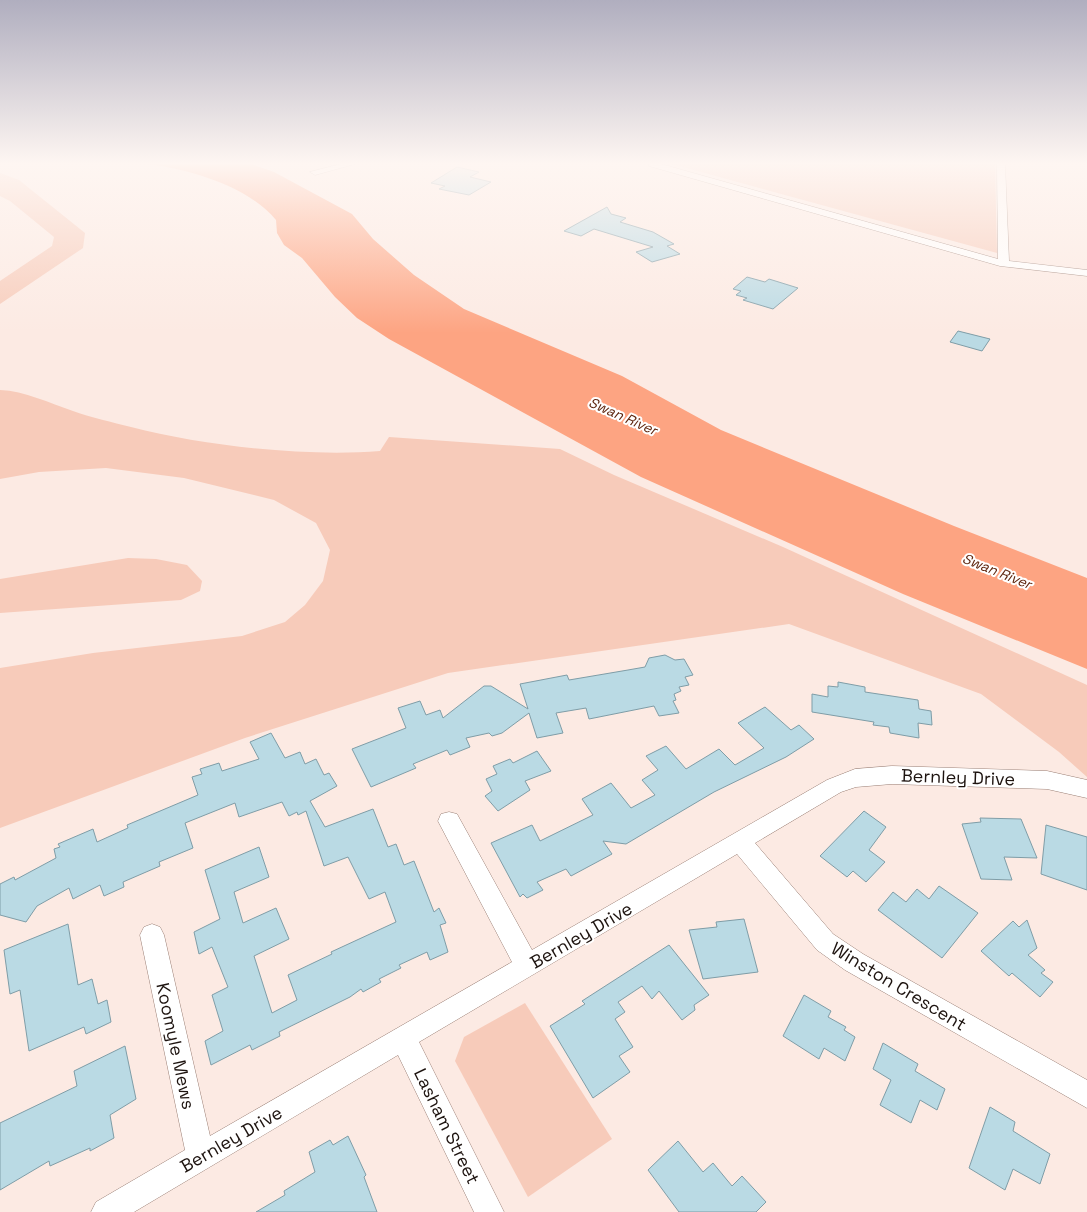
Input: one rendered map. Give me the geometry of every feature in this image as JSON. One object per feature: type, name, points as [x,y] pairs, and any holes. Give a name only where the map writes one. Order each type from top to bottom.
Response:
[{"type":"street","points":[[851,221],[1004,264],[1087,273]]},
{"type":"street","points":[[1003,221],[1004,264]]},
{"type":"street","name":"Bernley Drive","points":[[106,1212],[834,786],[855,778],[892,775],[1047,780],[1087,789]]},
{"type":"street","points":[[449,820],[527,966]]},
{"type":"street","name":"Winston Crescent","points":[[740,842],[825,942],[854,962],[1087,1095]]},
{"type":"street","name":"Koomyle Mews","points":[[152,935],[201,1157]]},
{"type":"street","name":"Lasham Street","points":[[404,1039],[489,1212]]},
{"type":"shaded area","points":[[34,221],[70,221],[85,233],[83,248],[0,304],[0,281],[52,246],[54,237]]},
{"type":"shaded area","points":[[879,221],[996,221],[997,253]]},
{"type":"shaded area","points":[[0,390],[28,395],[87,416],[131,427],[222,445],[288,451],[380,451],[389,437],[560,449],[614,475],[783,547],[1087,685],[1087,777],[1059,752],[981,694],[789,624],[448,673],[245,738],[0,828],[0,668],[93,653],[242,636],[285,622],[305,605],[323,581],[330,550],[316,523],[274,500],[184,478],[106,468],[39,472],[0,479]]},
{"type":"shaded area","points":[[128,558],[156,559],[187,565],[202,581],[200,591],[181,600],[0,613],[0,579]]},
{"type":"shaded area","points":[[525,1003],[612,1139],[528,1197],[455,1061],[464,1037]]},
{"type":"water","name":"Swan River","points":[[276,221],[358,221],[373,239],[414,275],[464,309],[622,376],[721,430],[954,526],[1087,578],[1087,669],[903,594],[641,477],[389,339],[357,318],[335,297],[302,258],[284,245],[277,233]]},
{"type":"building","points":[[583,221],[622,221],[620,222],[653,232],[674,244],[667,246],[680,254],[652,262],[636,252],[653,247],[594,229],[581,236],[564,231]]},
{"type":"building","points":[[747,277],[765,282],[769,279],[798,288],[773,309],[743,300],[747,298],[736,295],[741,291],[733,289]]},
{"type":"building","points":[[958,331],[990,339],[982,351],[950,342]]},
{"type":"building","points":[[665,655],[675,660],[684,659],[693,675],[685,677],[689,685],[679,687],[681,691],[674,694],[676,700],[673,701],[679,713],[659,716],[654,706],[589,719],[586,708],[556,713],[563,733],[537,738],[529,713],[502,733],[492,736],[489,733],[466,738],[470,747],[450,755],[447,750],[413,764],[416,768],[371,787],[352,749],[406,728],[398,708],[420,701],[426,715],[440,710],[443,718],[484,686],[491,686],[528,709],[520,684],[567,675],[569,680],[645,667],[649,658]]},
{"type":"building","points":[[838,682],[865,687],[865,692],[918,700],[919,709],[931,711],[932,725],[918,723],[919,738],[890,733],[889,727],[873,725],[874,722],[812,712],[812,694],[828,697],[828,686],[838,687]]},
{"type":"building","points":[[765,707],[791,730],[799,725],[814,739],[786,757],[714,792],[626,844],[603,841],[612,854],[571,876],[566,869],[537,882],[543,890],[527,898],[523,894],[520,897],[491,843],[532,825],[540,841],[593,815],[582,799],[611,783],[631,808],[655,795],[642,780],[658,770],[646,756],[666,746],[686,769],[719,749],[735,765],[764,748],[738,723]]},
{"type":"building","points":[[271,733],[285,758],[300,752],[305,764],[316,759],[324,775],[329,773],[337,786],[310,801],[325,827],[373,809],[388,847],[396,844],[404,865],[414,861],[434,912],[439,908],[446,923],[440,925],[448,952],[430,960],[427,952],[399,965],[401,968],[379,979],[381,982],[363,992],[361,989],[350,997],[279,1032],[280,1036],[252,1050],[250,1045],[211,1065],[205,1041],[223,1031],[212,995],[228,987],[212,947],[199,954],[194,932],[220,919],[205,870],[259,847],[269,877],[234,892],[243,923],[276,908],[289,939],[254,956],[272,1013],[297,1000],[288,975],[332,954],[331,952],[396,922],[385,892],[369,899],[348,857],[324,866],[306,811],[298,815],[297,812],[289,816],[282,802],[239,817],[235,803],[185,823],[193,848],[159,862],[160,866],[123,882],[124,887],[104,896],[100,885],[73,899],[69,888],[37,906],[26,922],[0,915],[0,884],[14,877],[15,880],[56,858],[54,849],[60,847],[58,844],[93,829],[97,842],[128,828],[127,825],[198,795],[192,777],[202,774],[200,769],[219,763],[222,771],[259,759],[250,742]]},
{"type":"building","points":[[537,751],[551,771],[525,781],[530,790],[498,811],[485,796],[492,791],[486,779],[497,774],[493,766],[510,759],[513,763]]},
{"type":"building","points":[[864,811],[886,827],[869,850],[885,862],[866,882],[853,871],[847,877],[820,856]]},
{"type":"building","points":[[980,818],[1021,819],[1037,858],[1004,857],[1012,880],[981,879],[962,824],[981,822]]},
{"type":"building","points":[[1046,825],[1087,837],[1087,890],[1041,874]]},
{"type":"building","points":[[939,886],[978,913],[942,958],[878,910],[893,892],[906,902],[917,889],[929,899]]},
{"type":"building","points":[[744,919],[758,972],[703,979],[689,930],[717,927],[716,922]]},
{"type":"building","points":[[1027,920],[1037,948],[1028,955],[1045,970],[1041,973],[1053,982],[1040,997],[1012,973],[1009,976],[981,951],[1013,921],[1019,927]]},
{"type":"building","points":[[68,924],[78,985],[92,979],[98,1004],[107,1000],[111,1022],[86,1034],[84,1027],[29,1051],[20,990],[10,994],[4,950]]},
{"type":"building","points":[[669,945],[709,995],[694,1005],[695,1010],[682,1020],[659,991],[652,999],[642,986],[618,1002],[625,1012],[615,1019],[633,1047],[619,1056],[630,1072],[593,1098],[550,1026],[585,1004],[582,1001]]},
{"type":"building","points":[[804,995],[831,1011],[828,1017],[846,1027],[844,1030],[855,1037],[845,1061],[824,1048],[819,1059],[783,1036]]},
{"type":"building","points":[[883,1043],[918,1064],[915,1071],[945,1089],[937,1110],[920,1100],[911,1123],[880,1105],[891,1080],[873,1069]]},
{"type":"building","points":[[125,1046],[136,1099],[110,1115],[114,1138],[90,1151],[90,1148],[50,1166],[49,1161],[0,1190],[0,1123],[77,1086],[74,1071]]},
{"type":"building","points":[[990,1107],[1015,1122],[1013,1131],[1050,1154],[1040,1184],[1013,1169],[1005,1190],[969,1168]]},
{"type":"building","points":[[348,1136],[366,1175],[364,1177],[377,1212],[256,1212],[285,1195],[284,1191],[315,1172],[309,1152],[330,1140],[333,1145]]},
{"type":"building","points":[[678,1141],[703,1172],[713,1163],[732,1186],[742,1176],[766,1202],[756,1212],[679,1212],[648,1170]]}]
